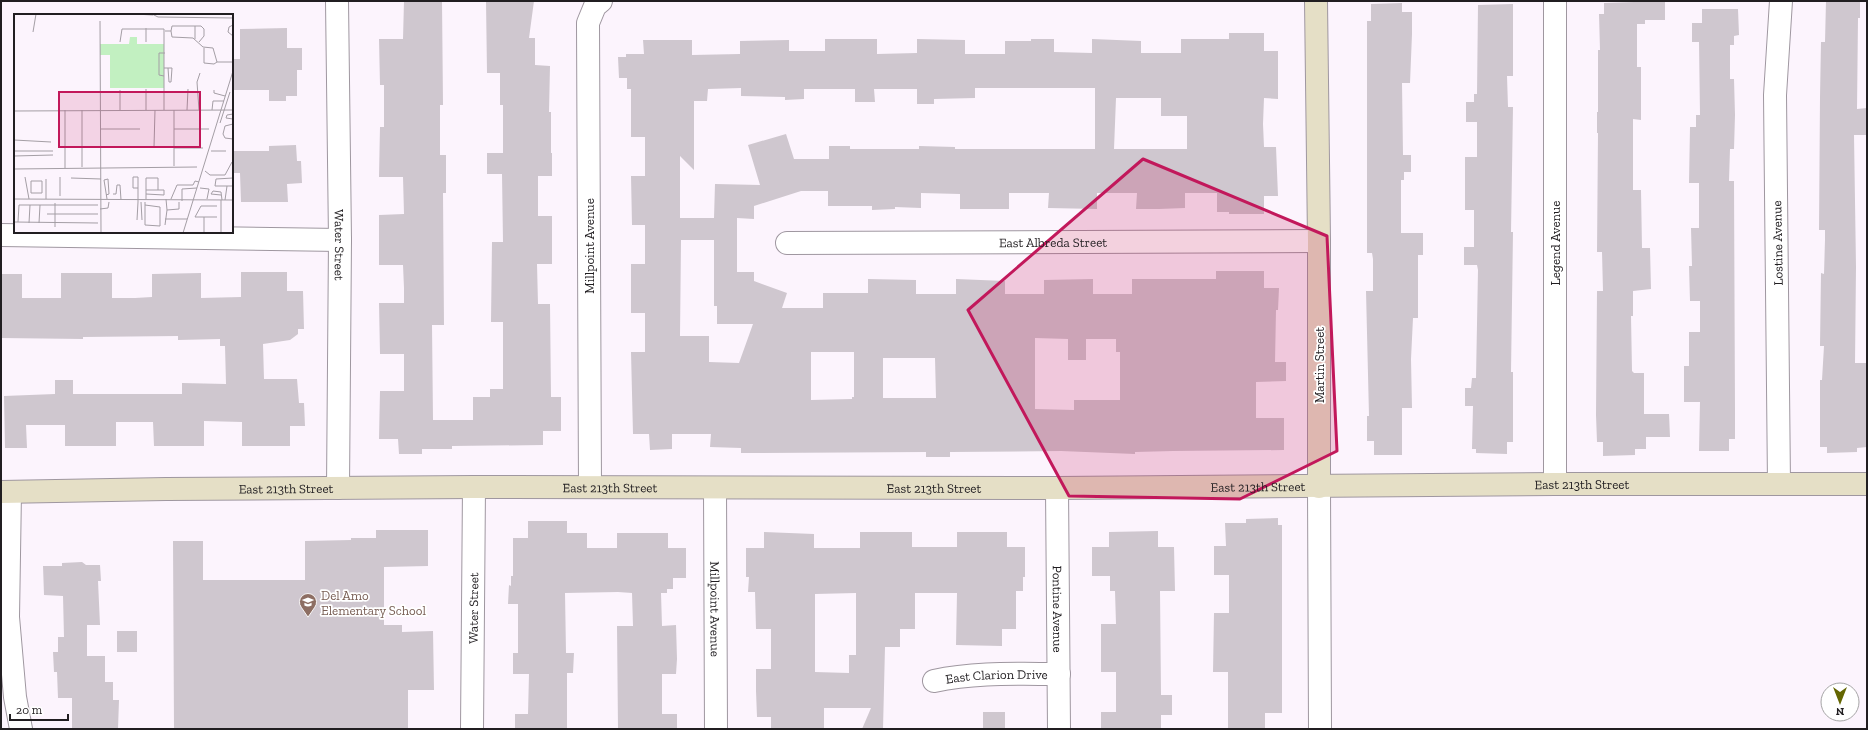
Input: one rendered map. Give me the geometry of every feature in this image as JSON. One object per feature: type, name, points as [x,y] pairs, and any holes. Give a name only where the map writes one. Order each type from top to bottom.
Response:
[{"type":"street","name":"Water Street","points":[[337,1],[340,240],[338,488]]},
{"type":"street","name":"Martin Street","points":[[1316,1],[1319,241],[1320,729]]},
{"type":"street","name":"Legend Avenue","points":[[1555,1],[1555,484]]},
{"type":"street","name":"Lostine Avenue","points":[[1779,484],[1775,95],[1781,1]]},
{"type":"street","name":"Millpoint Avenue","points":[[590,487],[589,57],[587,38],[588,23],[598,3]]},
{"type":"street","points":[[1,235],[340,240]]},
{"type":"street","name":"East Albreda Street","points":[[787,243],[1319,241]]},
{"type":"street","name":"East 213th Street","points":[[5,492],[474,487],[1057,488],[1555,484],[1867,484]]},
{"type":"street","name":"Water Street","points":[[472,729],[474,487]]},
{"type":"street","name":"Millpoint Avenue","points":[[715,488],[716,729]]},
{"type":"street","name":"Pontine Avenue","points":[[1057,488],[1059,729]]},
{"type":"street","points":[[5,492],[8,617],[14,697],[21,729]]},
{"type":"street","name":"East Clarion Drive","points":[[934,682],[958,676],[986,674],[1059,674]]},
{"type":"highlighted area","points":[[1143,159],[1327,236],[1337,451],[1240,499],[1069,496],[968,310]]},
{"type":"building","points":[[404,1],[442,1],[443,105],[440,105],[440,155],[446,155],[446,193],[443,193],[444,325],[432,325],[433,420],[473,420],[473,397],[490,397],[490,389],[503,389],[503,322],[491,322],[492,242],[503,242],[502,174],[487,174],[487,153],[503,153],[503,105],[500,105],[500,73],[487,73],[486,1],[534,1],[529,38],[535,38],[535,65],[550,66],[549,112],[551,112],[552,153],[552,176],[538,176],[538,216],[552,216],[552,264],[537,264],[538,304],[550,304],[551,397],[561,397],[561,431],[543,431],[543,445],[452,446],[452,449],[422,449],[422,454],[399,454],[398,439],[379,439],[380,391],[404,391],[404,354],[380,354],[379,303],[404,303],[404,288],[403,265],[379,265],[379,215],[404,214],[403,177],[379,177],[380,127],[384,127],[384,85],[380,85],[379,39],[403,39]]},
{"type":"building","points":[[1826,1],[1860,1],[1860,18],[1858,18],[1857,109],[1867,108],[1867,135],[1854,135],[1856,267],[1855,363],[1867,363],[1867,447],[1857,448],[1857,452],[1827,453],[1827,447],[1820,447],[1820,380],[1822,380],[1824,346],[1820,346],[1821,273],[1824,274],[1825,230],[1819,230],[1820,97],[1821,42],[1825,42]]},
{"type":"building","points":[[1665,2],[1665,20],[1645,20],[1645,24],[1637,24],[1637,67],[1641,67],[1641,120],[1633,119],[1633,190],[1641,190],[1642,248],[1650,248],[1651,289],[1633,291],[1633,316],[1631,316],[1632,371],[1634,373],[1644,373],[1644,414],[1669,414],[1670,437],[1646,437],[1646,449],[1635,449],[1635,455],[1603,456],[1603,442],[1597,442],[1596,415],[1597,291],[1603,291],[1602,252],[1597,252],[1597,112],[1598,50],[1600,50],[1599,14],[1604,14],[1604,3]]},
{"type":"building","points":[[1402,3],[1402,12],[1412,12],[1412,34],[1410,83],[1402,83],[1403,155],[1411,155],[1411,172],[1404,172],[1404,180],[1401,180],[1401,233],[1423,233],[1423,255],[1418,255],[1418,318],[1413,318],[1411,359],[1412,408],[1402,408],[1402,455],[1374,455],[1374,441],[1367,441],[1367,416],[1369,416],[1366,291],[1373,291],[1373,259],[1372,253],[1367,253],[1367,21],[1371,21],[1371,4]]},
{"type":"building","points":[[1513,4],[1513,76],[1507,76],[1508,107],[1513,107],[1511,372],[1513,372],[1513,442],[1507,442],[1507,454],[1476,453],[1476,449],[1472,449],[1473,406],[1465,406],[1465,388],[1471,388],[1472,378],[1476,378],[1478,270],[1477,265],[1464,265],[1464,247],[1474,247],[1474,210],[1465,210],[1465,157],[1477,157],[1477,122],[1466,122],[1466,102],[1474,102],[1474,94],[1477,94],[1478,5]]},
{"type":"building","points":[[1702,9],[1738,9],[1739,35],[1734,36],[1734,45],[1730,45],[1730,79],[1734,79],[1735,115],[1734,149],[1730,149],[1729,181],[1734,181],[1735,439],[1729,439],[1729,451],[1699,451],[1700,402],[1684,402],[1684,366],[1689,366],[1689,332],[1700,332],[1700,301],[1690,301],[1689,266],[1692,266],[1691,228],[1699,228],[1699,183],[1689,183],[1690,127],[1696,127],[1696,115],[1700,115],[1699,42],[1692,42],[1692,23],[1702,23]]},
{"type":"building","points":[[287,28],[287,48],[302,48],[302,70],[297,70],[297,96],[286,96],[286,101],[269,101],[269,90],[233,90],[233,59],[240,59],[240,29]]},
{"type":"building","points":[[1229,33],[1264,33],[1264,51],[1278,51],[1278,99],[1264,98],[1263,124],[1264,147],[1276,147],[1278,196],[1264,196],[1264,214],[1229,214],[1229,212],[1217,212],[1217,193],[1185,193],[1185,208],[1136,209],[1137,193],[1097,193],[1097,209],[1048,208],[1049,193],[1009,193],[1009,209],[960,209],[960,194],[921,193],[921,208],[895,207],[895,209],[872,210],[872,206],[828,206],[828,191],[801,191],[754,206],[754,219],[737,218],[737,272],[754,272],[754,281],[787,293],[782,308],[823,308],[823,293],[868,293],[868,279],[916,280],[916,294],[956,294],[956,279],[1005,281],[1005,294],[1044,294],[1044,280],[1093,279],[1093,294],[1132,294],[1132,279],[1216,279],[1216,271],[1264,271],[1264,288],[1279,288],[1278,310],[1276,310],[1275,362],[1286,362],[1286,381],[1256,382],[1256,418],[1284,418],[1284,450],[1135,452],[1135,454],[1061,451],[950,452],[950,457],[926,457],[926,452],[741,453],[741,448],[710,447],[711,434],[672,434],[672,449],[650,450],[649,434],[633,434],[631,352],[645,352],[645,313],[631,313],[631,264],[645,264],[645,225],[632,225],[631,176],[645,176],[645,137],[631,137],[631,89],[627,89],[627,78],[619,78],[618,57],[626,57],[626,54],[644,54],[643,40],[692,40],[692,55],[740,54],[740,41],[789,40],[789,51],[825,51],[825,39],[877,39],[877,54],[917,53],[917,39],[965,40],[965,54],[1005,54],[1005,41],[1031,41],[1031,39],[1054,39],[1054,52],[1092,53],[1092,39],[1141,41],[1141,53],[1181,53],[1181,39],[1229,39]],"holes":[[[741,88],[741,96],[785,97],[785,100],[804,99],[804,89],[855,89],[855,102],[875,102],[874,89],[917,89],[917,104],[934,104],[934,99],[975,98],[975,88],[1095,88],[1095,149],[955,149],[955,147],[919,146],[919,149],[850,149],[850,146],[829,146],[829,159],[794,159],[786,134],[748,145],[760,185],[715,184],[714,218],[680,218],[680,156],[694,170],[694,101],[707,101],[708,89]],[[1116,98],[1161,98],[1161,116],[1187,116],[1187,149],[1114,149]],[[681,240],[714,240],[714,306],[717,306],[717,324],[753,324],[739,363],[709,362],[709,336],[680,336]],[[1035,338],[1068,339],[1068,360],[1086,360],[1086,339],[1116,339],[1116,352],[1120,352],[1120,400],[1074,400],[1074,410],[1035,409]],[[811,352],[854,352],[854,397],[852,397],[852,399],[811,400]],[[883,358],[935,358],[936,398],[883,398]]]},
{"type":"building","points":[[296,145],[297,161],[301,161],[302,183],[287,184],[288,202],[241,202],[240,173],[233,173],[233,151],[269,151],[269,146]]},
{"type":"building","points":[[241,272],[287,272],[287,291],[303,291],[304,329],[298,329],[298,334],[290,340],[263,344],[264,379],[297,379],[299,403],[304,403],[305,426],[290,426],[290,446],[242,446],[242,422],[204,421],[204,446],[154,446],[153,422],[116,422],[116,446],[65,446],[65,425],[26,425],[27,448],[5,448],[4,396],[55,394],[55,380],[73,380],[73,394],[182,394],[182,383],[226,384],[225,346],[220,346],[220,339],[178,340],[178,336],[83,337],[83,339],[1,338],[1,274],[22,274],[22,298],[61,298],[61,273],[112,273],[112,298],[135,298],[152,297],[152,274],[201,273],[201,298],[241,297]]},
{"type":"building","points":[[1278,518],[1278,525],[1282,525],[1282,713],[1265,713],[1265,729],[1228,729],[1228,672],[1213,672],[1214,613],[1229,613],[1229,575],[1214,575],[1214,546],[1226,546],[1225,523],[1246,523],[1246,519]]},
{"type":"building","points":[[528,521],[567,521],[567,533],[587,533],[587,548],[617,548],[617,533],[668,533],[668,548],[686,548],[686,578],[673,578],[673,589],[667,589],[667,593],[661,593],[662,626],[676,625],[677,659],[676,674],[662,674],[662,714],[677,714],[677,729],[618,729],[617,626],[633,626],[632,593],[618,592],[565,593],[566,653],[574,653],[573,673],[567,673],[567,729],[515,729],[515,714],[528,714],[529,674],[513,674],[513,653],[518,653],[518,604],[508,604],[509,585],[511,586],[511,576],[513,576],[513,538],[528,538]]},
{"type":"building","points":[[376,530],[428,530],[428,566],[384,567],[384,625],[402,625],[402,632],[433,631],[434,690],[408,690],[408,729],[174,729],[173,541],[203,541],[203,580],[305,580],[305,541],[376,538]]},
{"type":"building","points":[[1158,531],[1158,547],[1174,547],[1175,591],[1160,591],[1161,695],[1172,695],[1172,715],[1161,715],[1161,729],[1101,729],[1101,712],[1116,712],[1116,672],[1101,672],[1101,624],[1116,624],[1115,591],[1110,591],[1110,576],[1092,576],[1092,547],[1109,547],[1109,532]]},
{"type":"building","points":[[764,532],[814,534],[814,548],[860,548],[860,532],[912,532],[912,547],[957,547],[957,532],[1007,532],[1007,547],[1025,547],[1025,577],[1023,577],[1023,591],[1016,591],[1016,629],[1002,629],[1002,646],[956,645],[957,593],[915,593],[915,629],[900,629],[900,647],[885,647],[883,729],[862,729],[871,708],[824,708],[824,729],[771,729],[771,717],[757,717],[756,669],[771,669],[771,629],[756,629],[755,592],[748,592],[749,577],[746,577],[746,548],[764,548]],"holes":[[[856,593],[856,655],[849,655],[849,673],[815,672],[815,594]]]},
{"type":"building","points":[[82,562],[86,565],[100,565],[101,581],[98,581],[100,625],[87,625],[87,656],[105,656],[105,682],[113,682],[113,700],[119,700],[118,729],[72,729],[72,698],[58,698],[57,672],[54,672],[53,652],[58,652],[58,637],[64,637],[63,596],[44,595],[43,566],[62,566],[62,563]]},
{"type":"building","points":[[117,631],[137,631],[137,652],[117,652]]},
{"type":"building","points":[[983,712],[1005,712],[1005,729],[983,729]]},
{"type":"place","name":"Del Amo Elementary School","points":[[308,617]]}]
